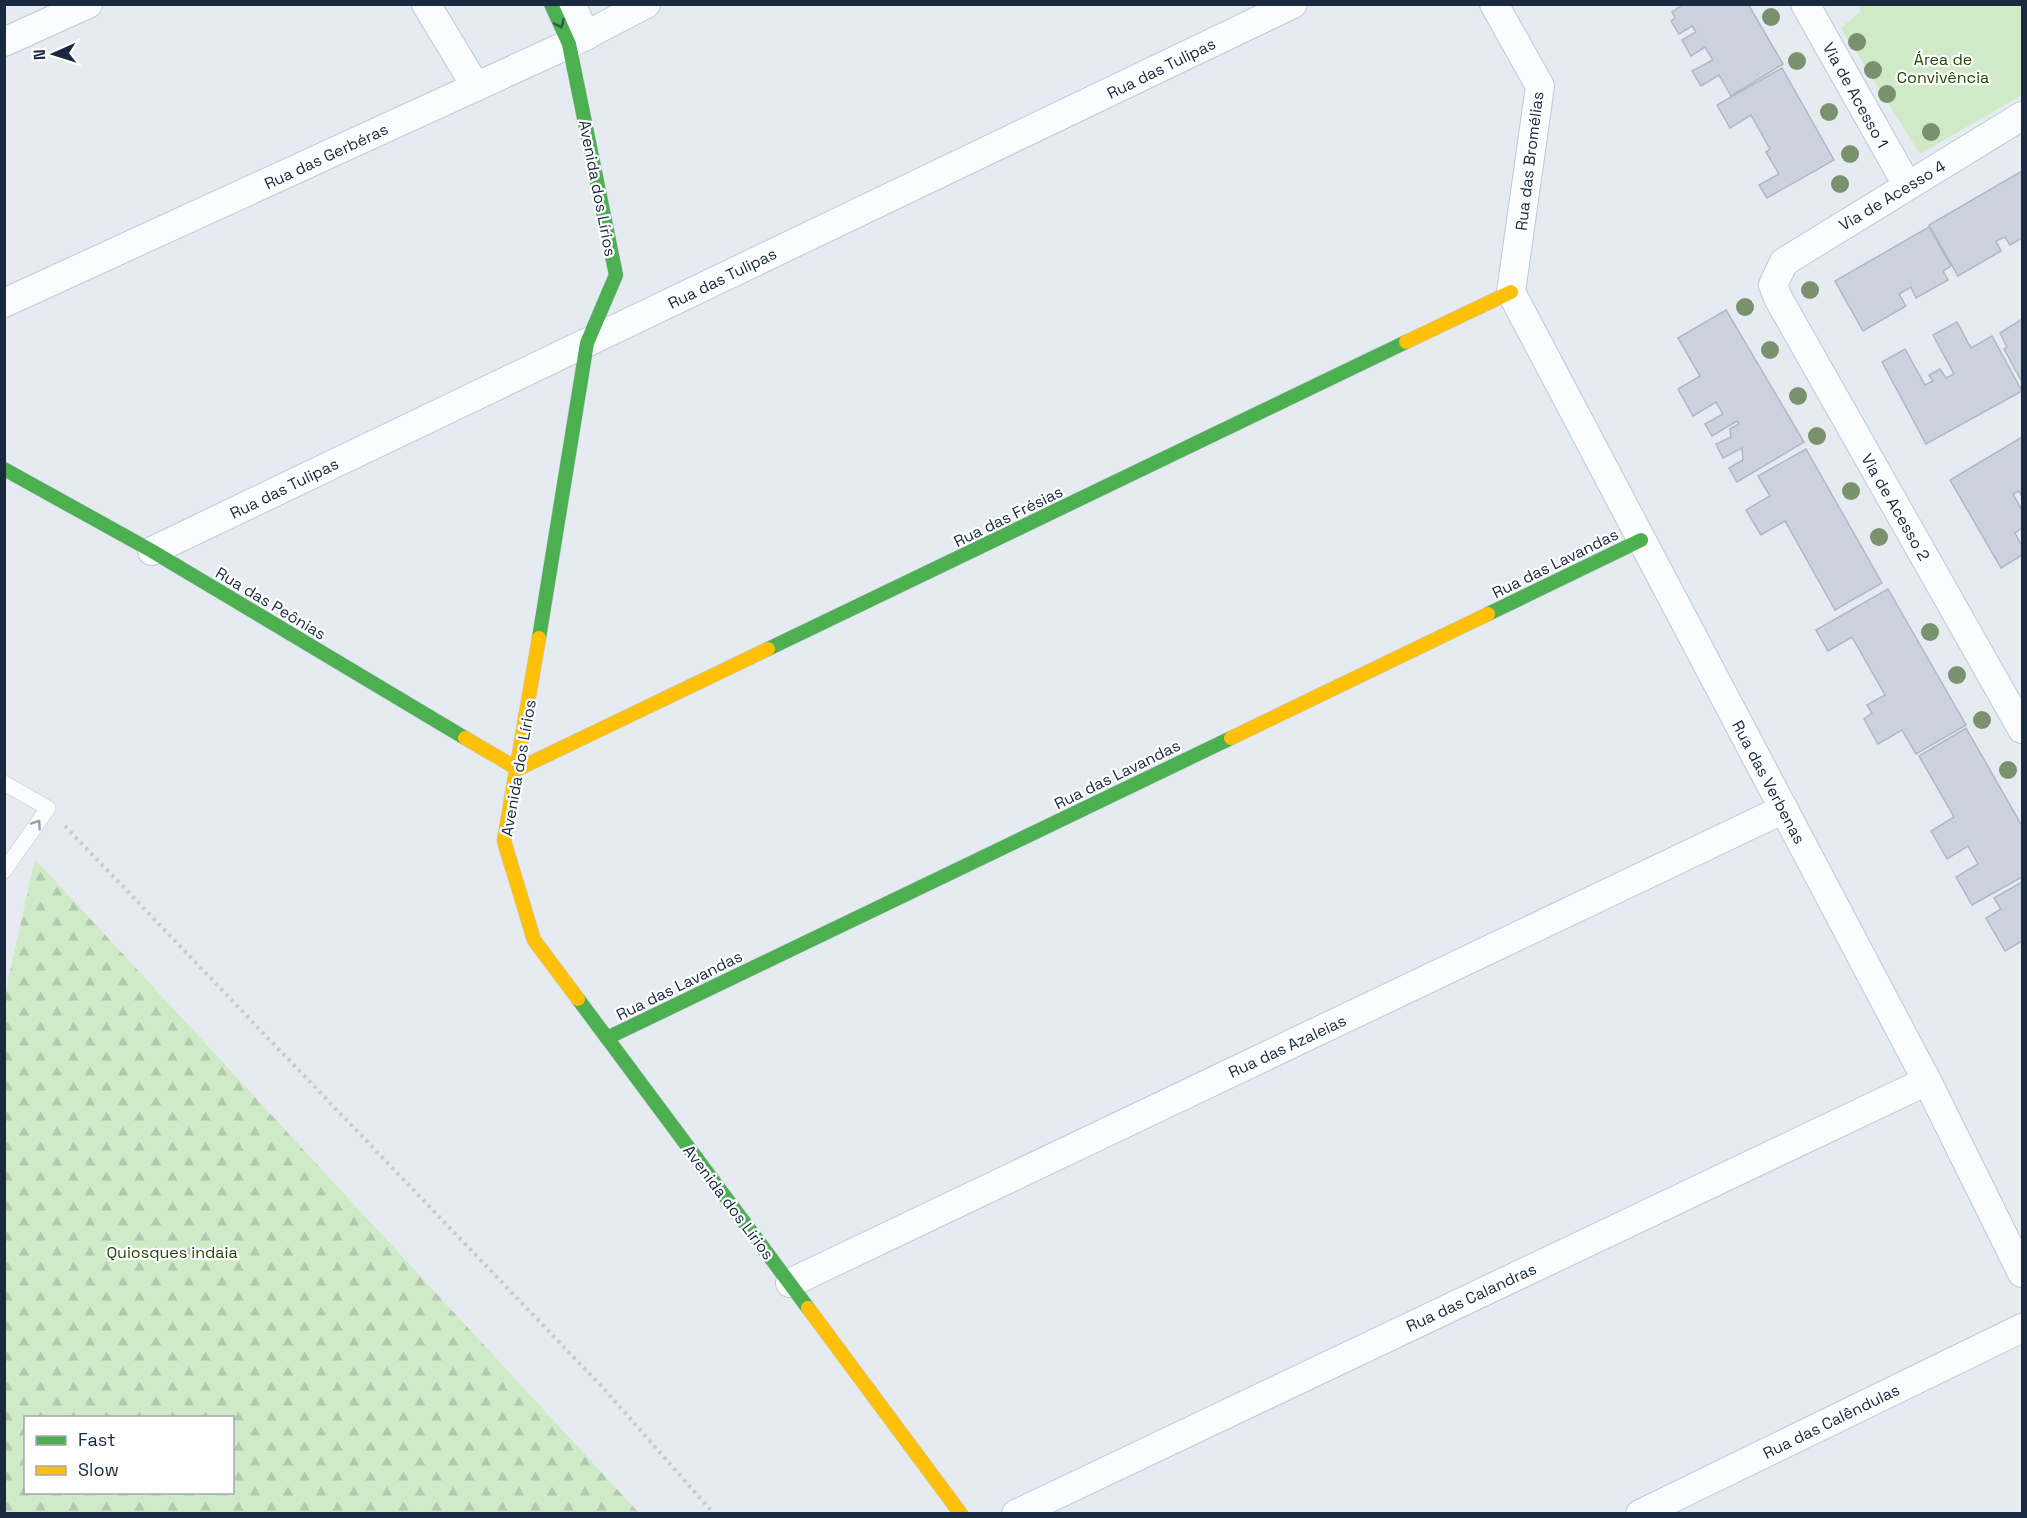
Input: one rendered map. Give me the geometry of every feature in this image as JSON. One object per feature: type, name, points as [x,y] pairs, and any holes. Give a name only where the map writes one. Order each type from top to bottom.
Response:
[{"type":"street","points":[[4,42],[88,4]]},
{"type":"street","points":[[426,4],[476,87]]},
{"type":"street","name":"Avenida dos Lírios","points":[[551,4],[578,40]]},
{"type":"street","name":"Avenida dos Lírios","points":[[571,4],[616,274],[587,342],[518,770],[504,841],[534,940],[961,1514]]},
{"type":"street","name":"Rua das Gerbéras","points":[[4,303],[578,40],[646,4]]},
{"type":"street","name":"Rua das Tulipas","points":[[152,551],[1293,4]]},
{"type":"street","name":"Rua das Bromélias","points":[[1494,4],[1540,86],[1511,292]]},
{"type":"street","name":"Via de Acesso 1","points":[[1805,4],[1907,185]]},
{"type":"street","name":"Via de Acesso 4","points":[[1773,285],[1784,262],[2022,116]]},
{"type":"street","name":"Via de Acesso 2","points":[[1773,285],[1778,298],[2022,729]]},
{"type":"street","name":"Rua das Verbenas","points":[[1511,292],[1927,1081],[2022,1273]]},
{"type":"street","name":"Rua das Frésias","points":[[518,770],[1511,292]]},
{"type":"street","name":"Rua das Peônias","points":[[4,468],[152,551],[518,770]]},
{"type":"street","name":"Rua das Lavandas","points":[[607,1038],[1641,540]]},
{"type":"street","name":"Rua das Azaleias","points":[[790,1283],[1784,809]]},
{"type":"street","name":"Rua das Calandras","points":[[1016,1514],[1927,1081]]},
{"type":"street","name":"Rua das Calêndulas","points":[[1640,1514],[2022,1328]]},
{"type":"lane","points":[[4,783],[48,808],[4,871]]},
{"type":"path","points":[[48,808],[605,1390],[714,1514]]},
{"type":"green space","name":"Área de Convivência","points":[[1858,5],[2022,5],[2022,95],[1920,154],[1841,28],[1861,11]]},
{"type":"green space","name":"Quiosques indaia","points":[[35,859],[639,1513],[5,1513],[4,998]]},
{"type":"building","points":[[1684,4],[1748,4],[1783,64],[1731,96],[1719,75],[1701,86],[1692,71],[1713,60],[1705,47],[1691,56],[1682,40],[1696,32],[1692,26],[1679,34],[1671,21],[1675,18],[1672,12]]},
{"type":"building","points":[[1782,68],[1834,160],[1767,198],[1759,185],[1779,174],[1766,152],[1770,149],[1751,115],[1730,128],[1717,105]]},
{"type":"building","points":[[2022,171],[2022,238],[2010,245],[2005,237],[1996,241],[2001,251],[1958,276],[1929,225]]},
{"type":"building","points":[[1929,227],[1951,266],[1943,271],[1948,280],[1916,298],[1911,287],[1899,294],[1906,306],[1863,331],[1835,281]]},
{"type":"building","points":[[1726,310],[1804,442],[1737,482],[1729,468],[1743,460],[1742,448],[1723,458],[1716,444],[1731,437],[1730,429],[1739,424],[1737,421],[1712,436],[1705,424],[1723,414],[1716,402],[1693,416],[1678,389],[1700,376],[1678,338]]},
{"type":"building","points":[[2022,319],[2022,382],[2004,349],[2007,347],[2000,333]]},
{"type":"building","points":[[1957,322],[1971,348],[1992,336],[2022,391],[1926,444],[1882,362],[1905,349],[1925,385],[1933,381],[1929,375],[1940,369],[1946,378],[1954,374],[1933,335]]},
{"type":"building","points":[[2022,437],[2022,497],[2019,491],[2013,494],[2022,510],[2022,528],[2015,533],[2022,546],[2022,555],[2001,568],[1950,480]]},
{"type":"building","points":[[1806,449],[1882,583],[1835,610],[1785,521],[1761,535],[1746,510],[1770,496],[1758,476]]},
{"type":"building","points":[[1888,589],[1966,725],[1916,754],[1902,730],[1878,744],[1864,719],[1872,713],[1867,705],[1885,695],[1852,637],[1828,651],[1816,630]]},
{"type":"building","points":[[1966,728],[2022,826],[2022,877],[1972,905],[1956,877],[1978,864],[1968,846],[1947,859],[1931,831],[1954,817],[1919,756]]},
{"type":"building","points":[[2022,882],[2022,941],[2005,951],[1986,918],[2001,909],[1994,898]]},
{"type":"traffic: fast","points":[[539,638],[587,343],[616,275],[569,44],[551,4]]},
{"type":"traffic: fast","points":[[768,649],[1406,342]]},
{"type":"traffic: fast","points":[[4,469],[152,551],[465,738]]},
{"type":"traffic: fast","points":[[1488,614],[1641,540]]},
{"type":"traffic: fast","points":[[607,1038],[1231,738]]},
{"type":"traffic: fast","points":[[578,999],[808,1308]]},
{"type":"traffic: slow","points":[[1406,342],[1511,292]]},
{"type":"traffic: slow","points":[[1231,738],[1488,614]]},
{"type":"traffic: slow","points":[[539,638],[504,841],[534,940],[578,999]]},
{"type":"traffic: slow","points":[[465,738],[518,769],[768,649]]},
{"type":"traffic: slow","points":[[808,1308],[961,1514]]}]
